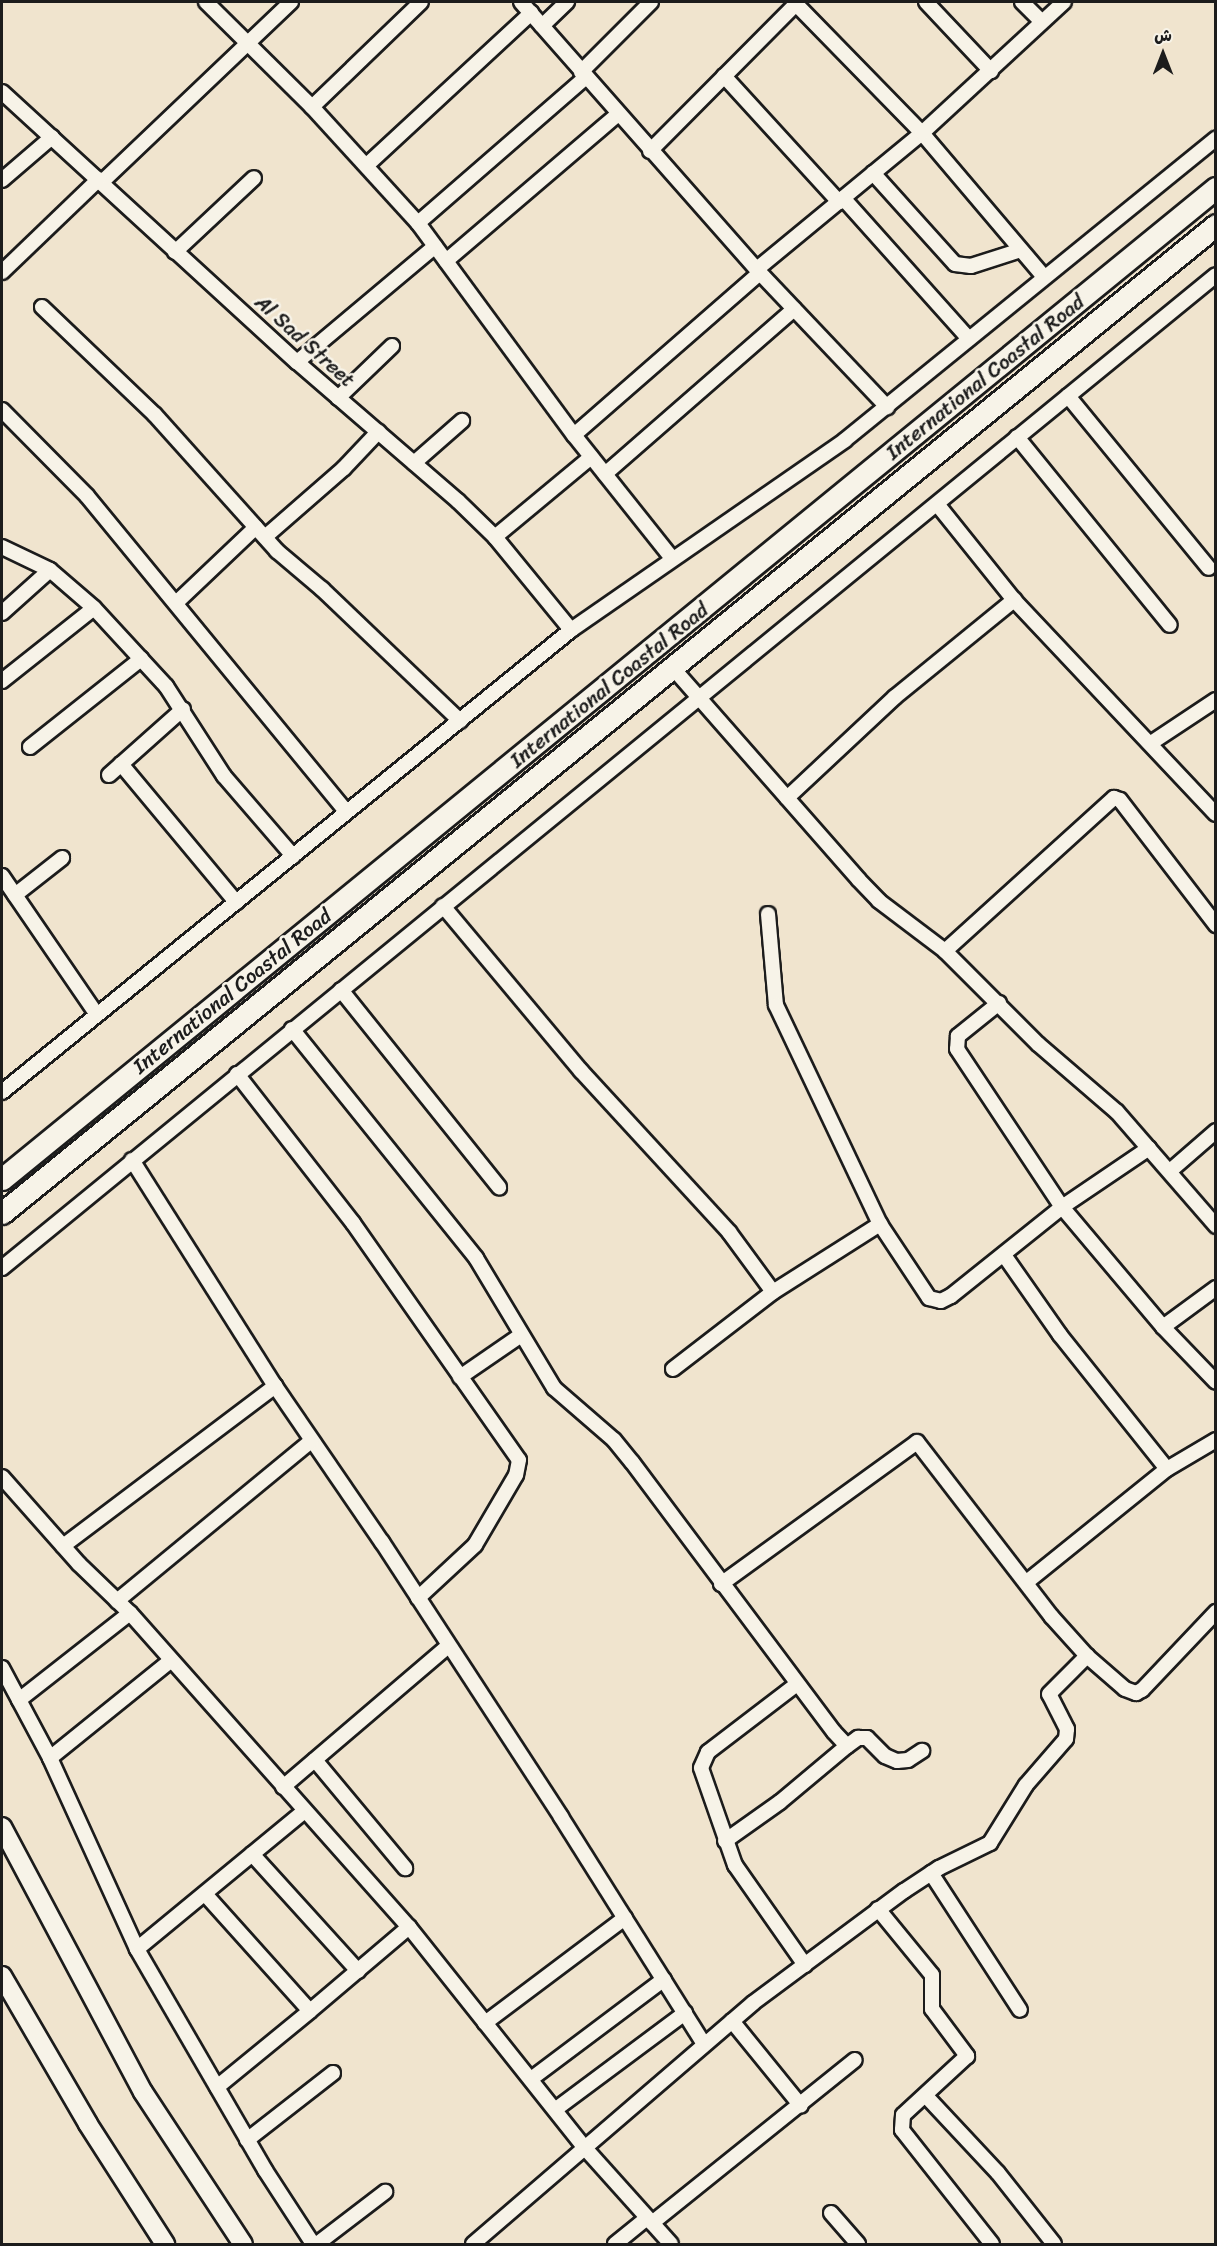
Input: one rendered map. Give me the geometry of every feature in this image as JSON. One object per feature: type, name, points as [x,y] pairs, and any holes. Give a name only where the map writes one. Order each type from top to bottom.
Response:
[{"type":"highway","name":"International Coastal Road","points":[[2,1179],[1215,188]]},
{"type":"highway","name":"International Coastal Road","points":[[2,1213],[1215,225]]},
{"type":"highway","points":[[2,1166],[32,1154]]},
{"type":"main road","points":[[2,1827],[143,2092],[243,2244]]},
{"type":"main road","points":[[2,1976],[88,2124],[165,2244]]},
{"type":"street","points":[[2,272],[291,2]]},
{"type":"street","points":[[312,107],[421,2]]},
{"type":"street","points":[[521,2],[758,271],[887,407]]},
{"type":"street","points":[[542,26],[567,2]]},
{"type":"street","points":[[926,2],[991,71]]},
{"type":"street","points":[[1023,2],[1042,22]]},
{"type":"street","points":[[574,435],[758,271],[922,133],[1064,2]]},
{"type":"street","points":[[211,3],[367,165],[418,223],[574,435],[672,558]]},
{"type":"street","points":[[651,151],[795,3],[922,133],[1044,277]]},
{"type":"street","points":[[418,223],[584,74],[644,4]]},
{"type":"street","points":[[367,165],[531,13]]},
{"type":"street","points":[[724,76],[969,339]]},
{"type":"street","name":"Al Sad Street","points":[[2,92],[101,180],[175,252],[495,537],[571,630]]},
{"type":"street","points":[[446,261],[618,114]]},
{"type":"street","points":[[2,180],[52,137]]},
{"type":"street","points":[[2,1072],[6,1088],[571,630],[672,558],[773,493],[887,407],[1215,139]]},
{"type":"street","points":[[873,173],[955,264],[971,266],[1021,250]]},
{"type":"street","points":[[175,252],[254,178]]},
{"type":"street","points":[[297,362],[435,246]]},
{"type":"street","points":[[2,1268],[292,1029],[700,699],[1215,275]]},
{"type":"street","points":[[42,307],[155,415],[260,532],[460,721]]},
{"type":"street","points":[[605,474],[794,309]]},
{"type":"street","points":[[338,398],[392,346]]},
{"type":"street","points":[[1068,396],[1209,568]]},
{"type":"street","points":[[2,410],[87,496],[347,812]]},
{"type":"street","points":[[414,463],[462,421]]},
{"type":"street","points":[[176,603],[260,532],[344,468],[378,432]]},
{"type":"street","points":[[1017,437],[1170,625]]},
{"type":"street","points":[[495,537],[591,457]]},
{"type":"street","points":[[937,504],[1014,600],[1151,743],[1215,814]]},
{"type":"street","points":[[2,547],[50,570],[94,608],[141,658],[183,709],[234,789],[293,856]]},
{"type":"street","points":[[2,613],[50,570]]},
{"type":"street","points":[[787,798],[895,697],[1014,600]]},
{"type":"street","points":[[2,681],[94,608]]},
{"type":"street","points":[[30,747],[141,658]]},
{"type":"street","points":[[672,667],[879,901],[945,951],[1038,1044],[1117,1112],[1215,1226]]},
{"type":"street","points":[[1151,743],[1215,700]]},
{"type":"street","points":[[109,775],[183,709]]},
{"type":"street","points":[[121,764],[236,902]]},
{"type":"street","points":[[945,951],[1114,798],[1120,800],[1215,925]]},
{"type":"street","points":[[15,895],[62,858]]},
{"type":"street","points":[[2,876],[97,1015]]},
{"type":"street","points":[[443,906],[581,1071],[729,1232],[773,1292]]},
{"type":"street","points":[[768,914],[777,1005],[880,1224],[934,1301],[951,1296],[1062,1207],[1149,1148]]},
{"type":"street","points":[[341,990],[499,1187]]},
{"type":"street","points":[[999,1003],[958,1036],[955,1044],[1062,1207],[1163,1327],[1215,1383]]},
{"type":"street","points":[[292,1029],[476,1258],[554,1388],[614,1440],[796,1684],[847,1746]]},
{"type":"street","points":[[237,1074],[352,1223],[516,1454],[519,1466],[475,1545],[418,1598]]},
{"type":"street","points":[[1170,1171],[1215,1131]]},
{"type":"street","points":[[132,1160],[275,1386],[418,1598],[704,2044]]},
{"type":"street","points":[[674,1369],[773,1292],[880,1224]]},
{"type":"street","points":[[1004,1255],[1060,1335],[1167,1468]]},
{"type":"street","points":[[1163,1327],[1215,1288]]},
{"type":"street","points":[[460,1377],[521,1335]]},
{"type":"street","points":[[63,1546],[275,1386]]},
{"type":"street","points":[[1028,1581],[1167,1468],[1215,1440]]},
{"type":"street","points":[[117,1601],[311,1441]]},
{"type":"street","points":[[721,1584],[917,1442],[1028,1581],[1051,1616],[1086,1656],[1125,1689],[1136,1693],[1215,1612]]},
{"type":"street","points":[[2,1478],[63,1546],[130,1613],[303,1812],[409,1927],[584,2147],[671,2244]]},
{"type":"street","points":[[19,1700],[130,1613]]},
{"type":"street","points":[[283,1788],[448,1646]]},
{"type":"street","points":[[472,2244],[732,2021],[878,1909],[931,1873],[990,1843],[1026,1785],[1066,1739],[1067,1729],[1049,1694],[1086,1656]]},
{"type":"street","points":[[50,1758],[170,1661]]},
{"type":"street","points":[[2,1668],[50,1758],[137,1949],[247,2140],[315,2244],[385,2192]]},
{"type":"street","points":[[796,1684],[704,1758],[701,1768],[725,1841],[748,1886],[805,1965]]},
{"type":"street","points":[[725,1841],[780,1802],[847,1746],[864,1737],[885,1756],[897,1761],[908,1760],[922,1751]]},
{"type":"street","points":[[315,1760],[405,1868]]},
{"type":"street","points":[[137,1949],[303,1812]]},
{"type":"street","points":[[252,1854],[358,1971]]},
{"type":"street","points":[[931,1873],[1020,2010]]},
{"type":"street","points":[[204,1894],[310,2011]]},
{"type":"street","points":[[878,1909],[932,1975],[932,2009],[966,2054],[965,2060],[903,2115],[904,2134],[992,2244]]},
{"type":"street","points":[[485,2023],[625,1918]]},
{"type":"street","points":[[217,2087],[409,1927]]},
{"type":"street","points":[[531,2079],[664,1979]]},
{"type":"street","points":[[556,2109],[685,2013]]},
{"type":"street","points":[[732,2021],[801,2106]]},
{"type":"street","points":[[615,2244],[801,2106],[855,2060]]},
{"type":"street","points":[[247,2140],[333,2073]]},
{"type":"street","points":[[926,2097],[998,2173],[1054,2244]]},
{"type":"street","points":[[831,2213],[858,2244]]}]
